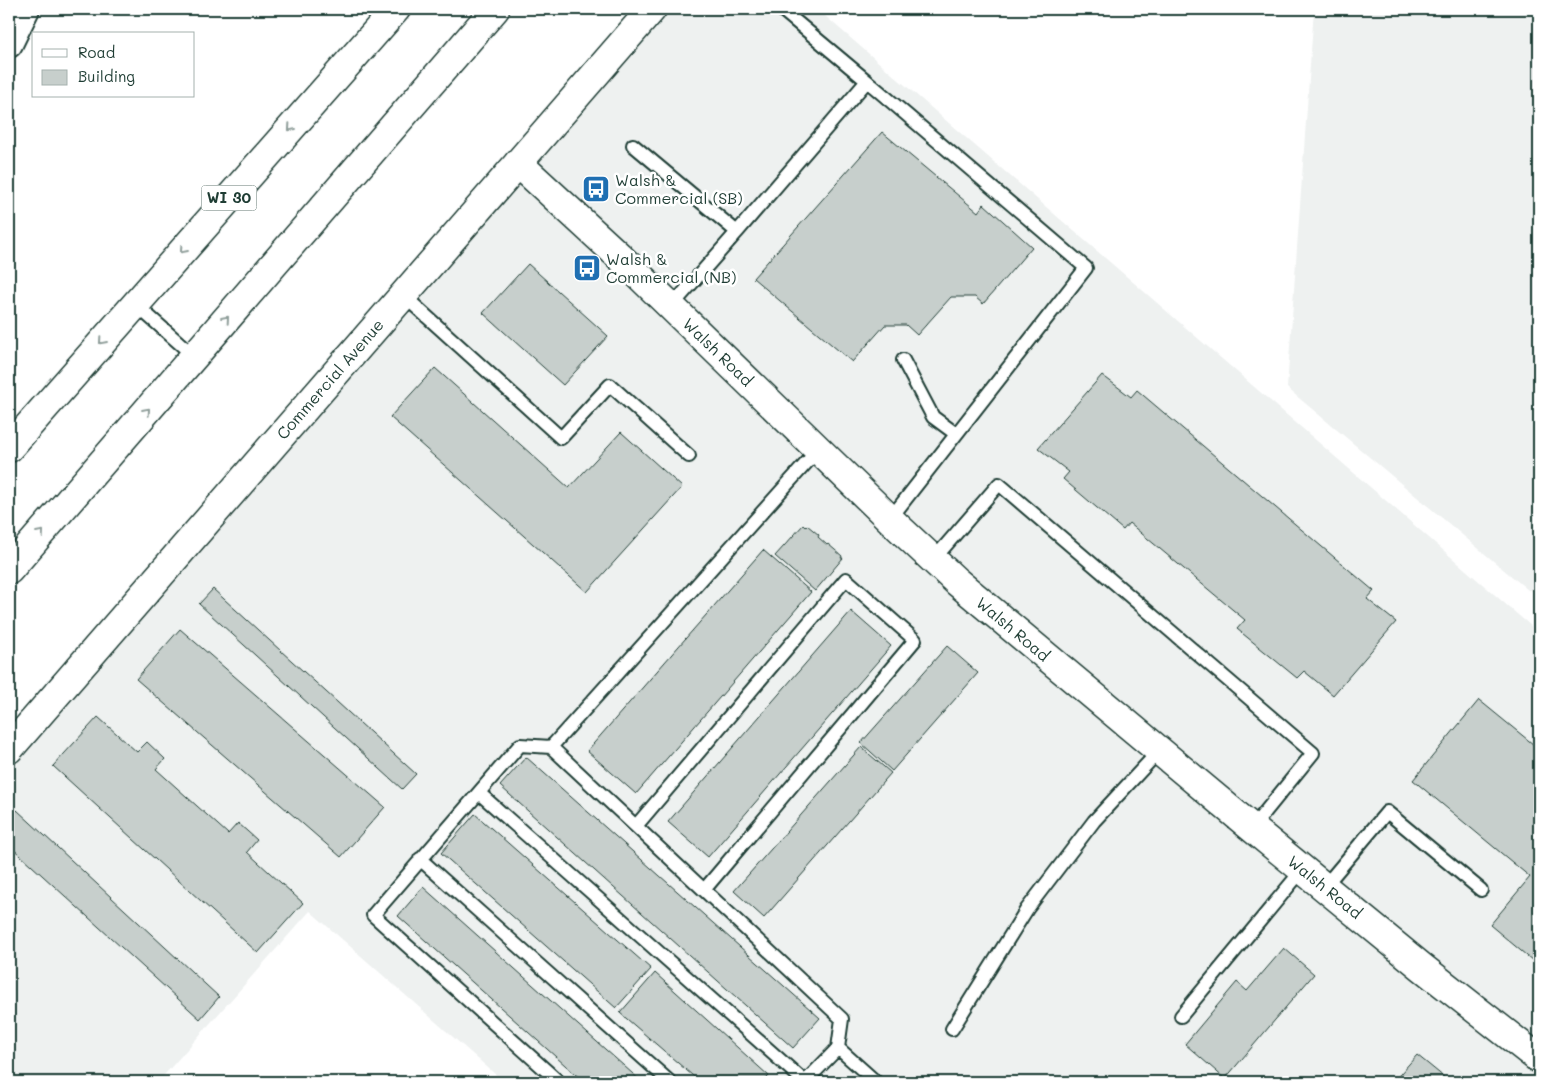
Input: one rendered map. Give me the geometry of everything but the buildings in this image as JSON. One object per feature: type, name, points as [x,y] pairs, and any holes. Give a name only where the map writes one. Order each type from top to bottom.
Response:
[{"type":"main road","points":[[323,92],[380,9]]},
{"type":"main road","name":"WI 30","points":[[9,448],[396,9]]},
{"type":"main road","points":[[9,570],[495,9]]},
{"type":"main road","points":[[316,216],[513,9]]},
{"type":"main road","name":"Commercial Avenue","points":[[9,749],[652,9]]},
{"type":"main road","name":"Walsh Road","points":[[518,163],[620,257],[956,581],[1302,869],[1423,968],[1539,1059]]},
{"type":"street","points":[[9,44],[26,9]]},
{"type":"lane","points":[[781,9],[1086,268],[890,519]]},
{"type":"lane","points":[[671,307],[867,81]]},
{"type":"lane","points":[[633,145],[737,232]]},
{"type":"lane","points":[[403,295],[561,438],[610,385],[689,456]]},
{"type":"lane","points":[[135,304],[194,356]]},
{"type":"lane","points":[[903,360],[933,417],[956,434]]},
{"type":"lane","points":[[551,747],[818,450]]},
{"type":"lane","points":[[933,560],[999,484],[1313,754],[1252,828]]},
{"type":"lane","points":[[636,826],[846,578],[915,640],[704,890]]},
{"type":"lane","points":[[479,793],[805,1082],[838,1048],[842,1019],[551,747],[520,745],[373,914],[559,1082]]},
{"type":"lane","points":[[952,1029],[1027,909],[1094,821],[1160,750]]},
{"type":"lane","points":[[1324,887],[1387,812],[1481,890]]},
{"type":"lane","points":[[420,860],[670,1082]]},
{"type":"lane","points":[[1181,1016],[1302,869]]},
{"type":"lane","points":[[838,1048],[876,1082]]},
{"type":"shaded area","points":[[652,9],[817,9],[1539,633],[1539,1082],[504,1082],[310,911],[158,1082],[9,1082],[9,749]]},
{"type":"shaded area","points":[[1314,9],[1539,9],[1539,591],[1528,590],[1287,388]]},
{"type":"place","name":"Walsh & Commercial (SB)","points":[[596,189]]},
{"type":"place","name":"Walsh & Commercial (NB)","points":[[587,268]]}]
